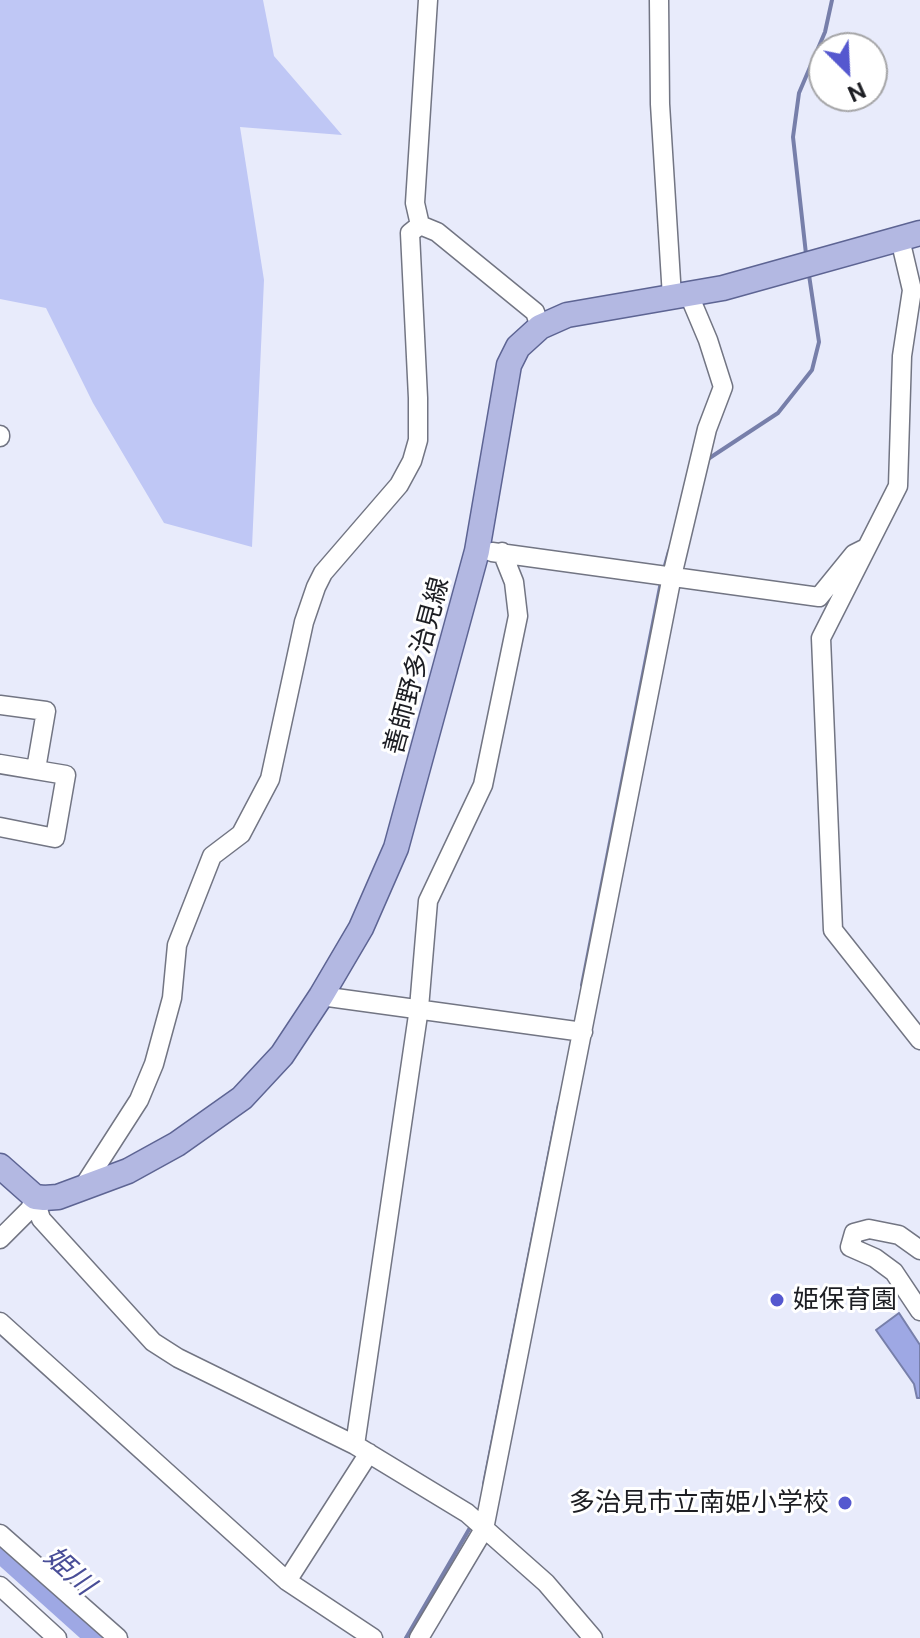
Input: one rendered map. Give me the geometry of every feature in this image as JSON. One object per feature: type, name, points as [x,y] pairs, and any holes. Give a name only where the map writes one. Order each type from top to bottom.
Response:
[{"type":"main road","name":"善師野多治見線","points":[[39,1197],[58,1197],[85,1184],[128,1171],[177,1144],[242,1098],[282,1055],[361,928],[396,848],[477,551],[509,365],[518,347],[540,327],[567,315],[680,296],[910,236]]},
{"type":"main road","points":[[0,1166],[39,1197]]},
{"type":"street","points":[[420,225],[415,203],[428,0]]},
{"type":"street","points":[[419,1638],[484,1529],[583,1032],[665,575],[723,387],[680,296],[660,104],[659,0]]},
{"type":"street","points":[[420,225],[437,232],[535,312],[540,327]]},
{"type":"street","points":[[85,1184],[139,1100],[154,1064],[172,998],[177,945],[212,856],[241,834],[270,779],[304,622],[316,587],[323,573],[399,485],[412,461],[418,440],[418,398],[410,233],[420,225]]},
{"type":"street","points":[[910,236],[912,290],[902,356],[899,475],[889,508],[821,638],[833,930],[920,1040]]},
{"type":"street","points":[[477,551],[819,597],[854,554],[870,546]]},
{"type":"street","points":[[287,1581],[362,1449],[419,1008],[428,901],[483,785],[518,616],[514,582],[502,552]]},
{"type":"street","points":[[0,705],[46,711],[36,769]]},
{"type":"street","points":[[0,764],[66,775],[55,838],[0,827]]},
{"type":"street","points":[[321,996],[583,1032]]},
{"type":"street","points":[[39,1197],[41,1219],[153,1342],[178,1358],[362,1449],[467,1513],[546,1583],[593,1638]]},
{"type":"street","points":[[0,1239],[39,1197]]},
{"type":"street","points":[[920,1250],[899,1235],[869,1229],[854,1233],[850,1247],[875,1258],[894,1272],[920,1311]]},
{"type":"street","points":[[0,1322],[287,1581],[373,1638]]},
{"type":"street","points":[[0,1534],[118,1638]]},
{"type":"street","points":[[0,1586],[57,1638]]},
{"type":"shaded area","points":[[0,0],[263,0],[274,56],[342,135],[240,127],[264,280],[252,547],[164,523],[93,403],[46,308],[0,299]]},
{"type":"shaded area","points":[[899,1313],[920,1345],[920,1398],[917,1398],[914,1384],[876,1330]]},
{"type":"waterway","points":[[806,254],[793,137],[799,93],[825,32],[832,0]]},
{"type":"waterway","points":[[705,461],[778,413],[812,370],[819,342],[809,275]]},
{"type":"waterway","points":[[664,569],[669,551]]},
{"type":"waterway","points":[[582,985],[661,582]]},
{"type":"waterway","points":[[484,1484],[559,1104]]},
{"type":"waterway","points":[[406,1638],[471,1526]]},
{"type":"waterway","name":"姫川","points":[[0,1550],[98,1638]]},
{"type":"place","name":"姫保育園","points":[[777,1300]]},
{"type":"place","name":"多治見市立南姫小学校","points":[[845,1503]]}]
